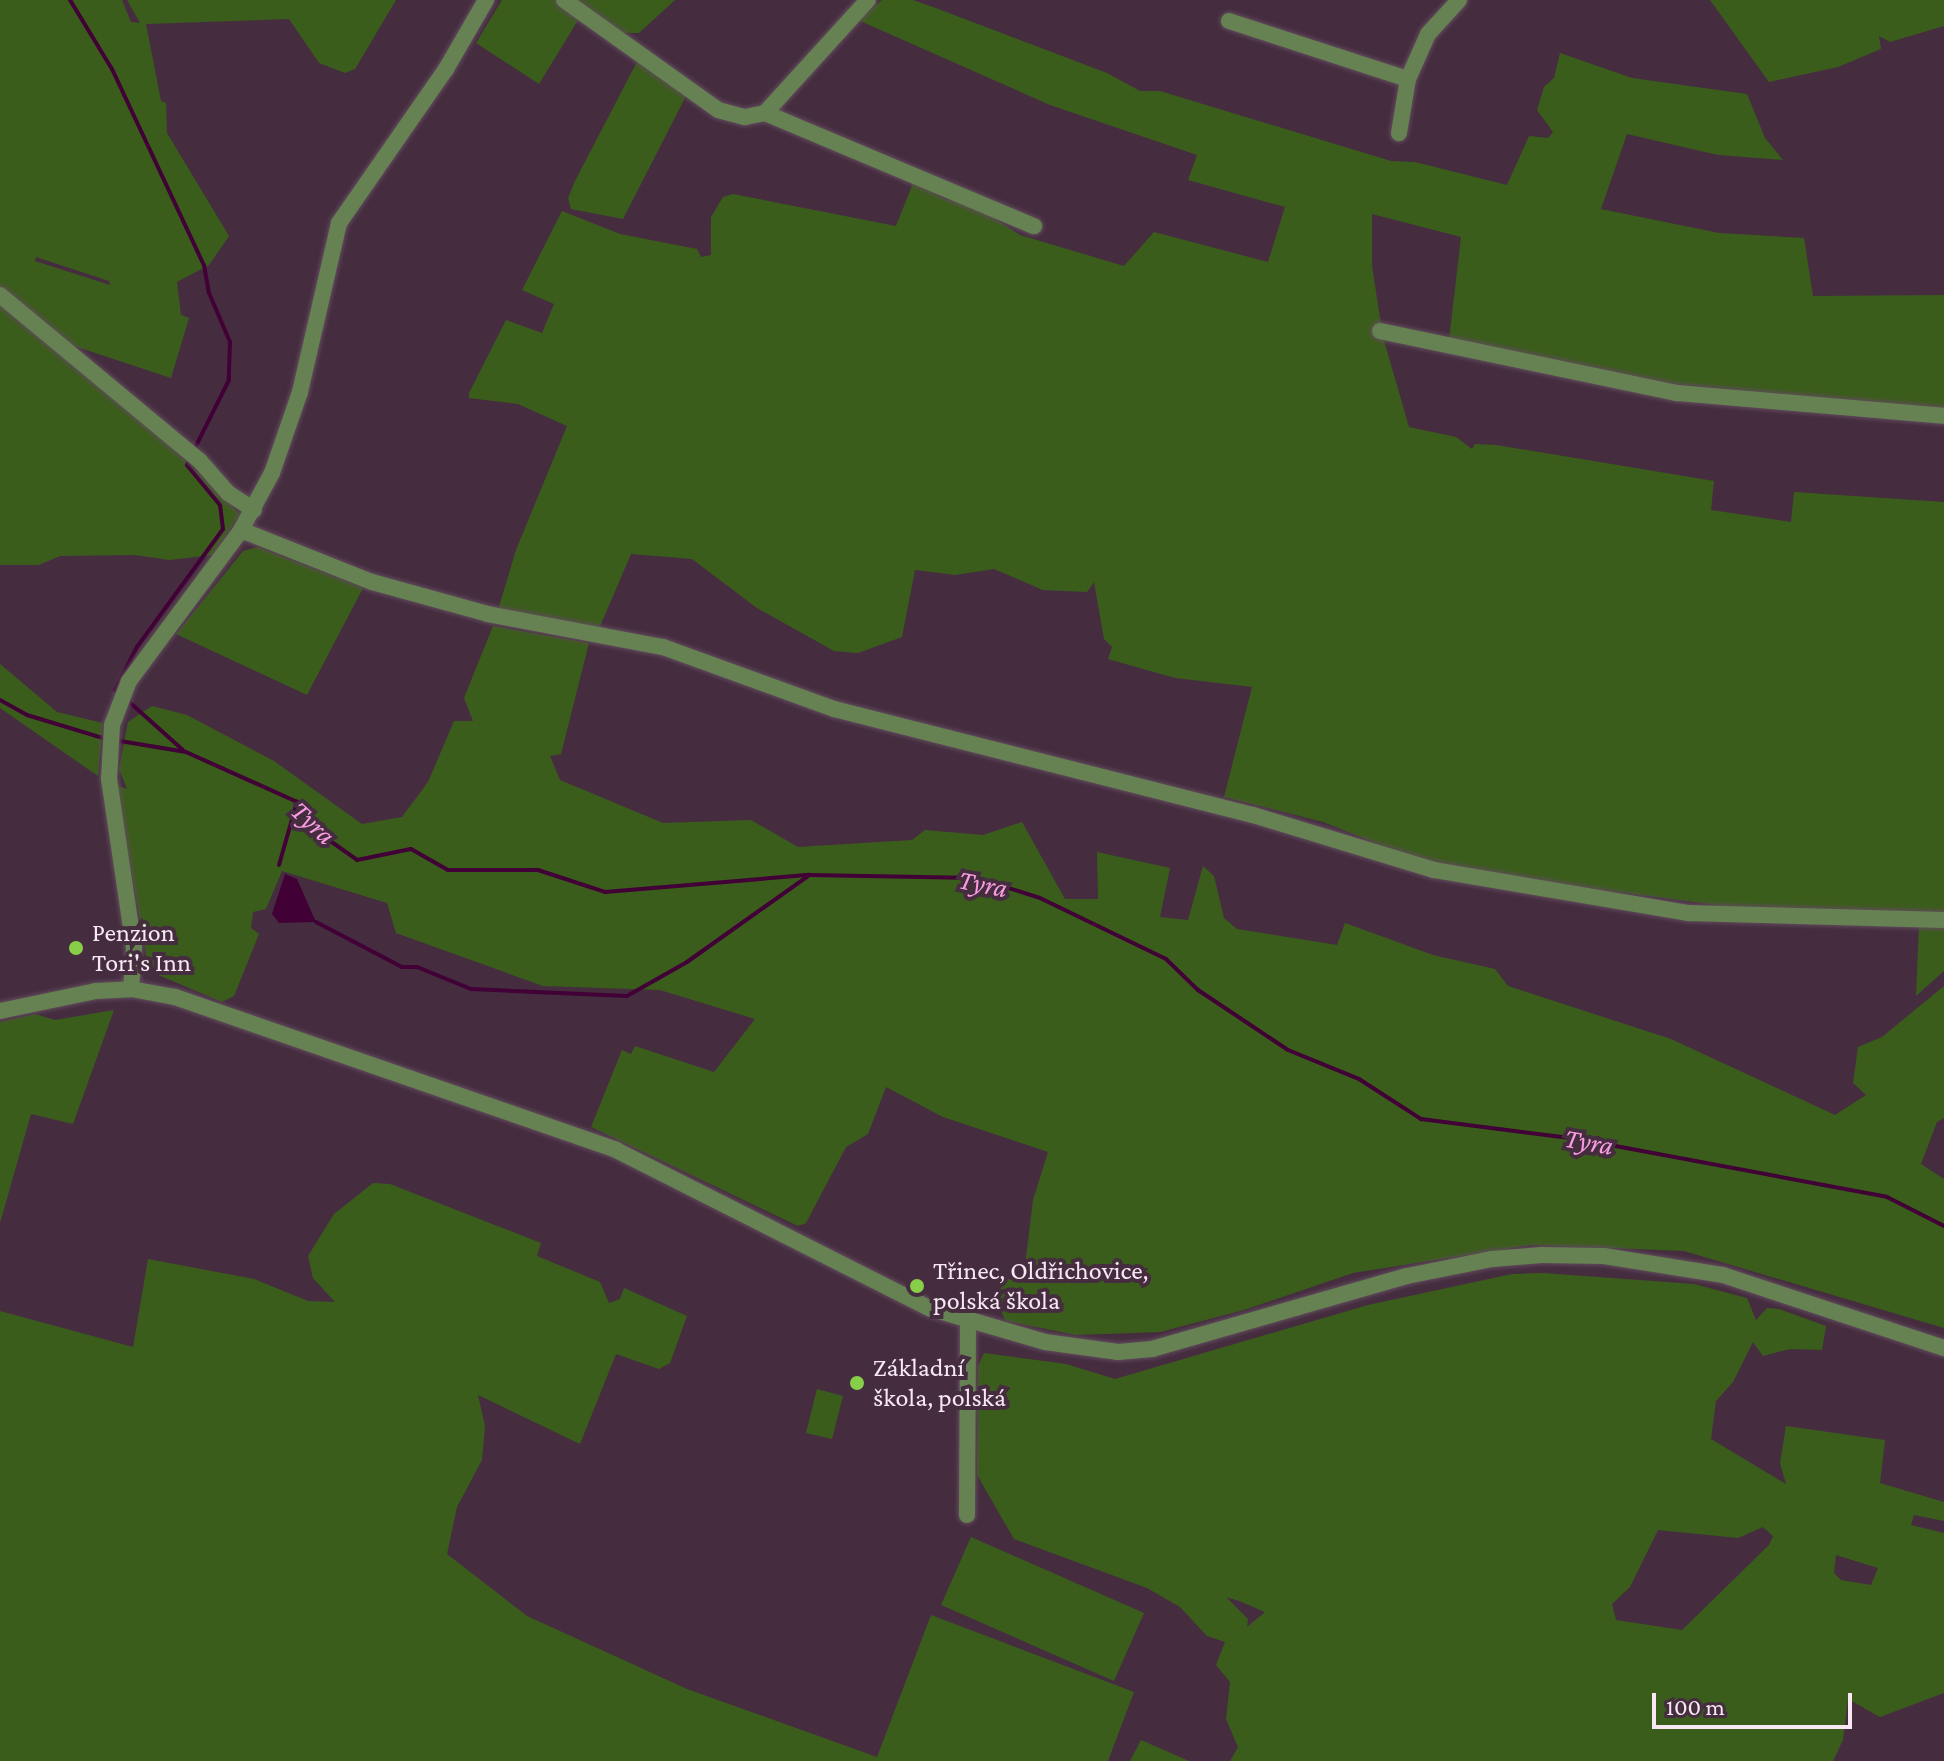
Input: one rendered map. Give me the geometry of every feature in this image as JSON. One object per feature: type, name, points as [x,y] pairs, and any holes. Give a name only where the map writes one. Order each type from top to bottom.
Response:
[{"type":"street","points":[[131,989],[134,948],[109,779],[112,725],[129,681],[254,510],[300,392],[339,223],[446,69],[486,0]]},
{"type":"street","points":[[564,0],[718,110],[745,117],[765,113],[1034,226]]},
{"type":"street","points":[[765,113],[868,0]]},
{"type":"street","points":[[1399,133],[1408,79],[1428,34],[1459,0]]},
{"type":"street","points":[[1229,21],[1408,79]]},
{"type":"street","points":[[0,295],[192,454],[228,493],[254,510]]},
{"type":"street","points":[[1380,331],[1677,393],[1944,416]]},
{"type":"street","points":[[241,530],[372,582],[488,614],[663,647],[834,709],[1253,815],[1434,870],[1688,913],[1944,920]]},
{"type":"street","points":[[0,1011],[131,989],[175,997],[616,1150],[968,1323],[1083,1348],[1152,1349],[1421,1273],[1492,1259],[1604,1256],[1723,1275],[1944,1348]]},
{"type":"street","points":[[967,1515],[968,1323]]},
{"type":"green space","points":[[0,0],[122,0],[131,22],[140,23],[127,0],[396,0],[355,69],[345,73],[319,63],[289,19],[146,24],[161,101],[166,103],[167,133],[229,236],[209,265],[177,282],[181,315],[189,318],[171,378],[65,343],[240,514],[213,555],[169,560],[135,555],[60,556],[39,565],[0,565]],"holes":[[[36,257],[109,281],[110,285],[35,261]]]},
{"type":"green space","points":[[502,0],[555,0],[580,17],[539,84],[476,43]]},
{"type":"green space","points":[[577,0],[675,0],[639,33],[623,33]]},
{"type":"green space","points":[[882,0],[913,0],[933,7],[1107,73],[1140,91],[1160,91],[1391,161],[1415,162],[1507,185],[1529,136],[1548,138],[1553,132],[1537,110],[1544,87],[1554,78],[1560,53],[1632,78],[1747,94],[1765,138],[1783,160],[1718,155],[1627,134],[1601,209],[1719,233],[1804,238],[1813,296],[1944,295],[1944,410],[1645,381],[1644,377],[1642,381],[1449,340],[1461,237],[1372,214],[1372,266],[1383,337],[1409,427],[1456,437],[1472,449],[1475,444],[1496,445],[1714,481],[1711,510],[1791,522],[1794,492],[1944,502],[1944,914],[1725,906],[1540,882],[1418,860],[1323,822],[1224,797],[1252,687],[1175,678],[1108,659],[1112,647],[1104,639],[1094,582],[1087,592],[1043,590],[994,569],[955,575],[915,570],[902,637],[858,653],[834,651],[757,608],[692,559],[631,554],[598,631],[498,610],[516,550],[567,426],[518,404],[469,398],[469,393],[506,320],[542,333],[554,304],[522,290],[562,211],[620,234],[697,249],[701,257],[711,255],[711,217],[723,197],[733,194],[896,226],[915,178],[940,197],[985,212],[1020,235],[1124,266],[1154,232],[1268,262],[1285,207],[1188,180],[1197,155],[1050,105],[858,20]]},
{"type":"green space","points":[[1710,0],[1944,0],[1944,26],[1890,42],[1879,36],[1881,49],[1838,67],[1769,82]]},
{"type":"green space","points":[[639,58],[686,96],[623,219],[571,209],[568,198],[575,181]]},
{"type":"green space","points":[[258,547],[363,588],[307,695],[176,634],[243,551]]},
{"type":"green space","points":[[493,626],[589,643],[561,754],[550,756],[560,780],[663,823],[751,820],[798,847],[912,840],[925,830],[983,835],[1022,822],[1065,899],[1098,899],[1097,852],[1170,868],[1160,917],[1188,920],[1203,866],[1214,876],[1224,918],[1237,929],[1337,945],[1345,923],[1433,955],[1495,969],[1508,986],[1671,1039],[1835,1115],[1866,1095],[1853,1083],[1858,1047],[1882,1037],[1944,986],[1944,1118],[1937,1122],[1921,1164],[1944,1179],[1944,1328],[1684,1251],[1530,1245],[1353,1273],[1244,1310],[1160,1332],[1076,1335],[1006,1321],[995,1300],[1005,1279],[1020,1280],[1024,1274],[1033,1200],[1048,1152],[943,1117],[886,1087],[868,1134],[846,1147],[806,1223],[798,1226],[591,1127],[622,1050],[631,1054],[635,1046],[714,1072],[755,1019],[660,990],[543,986],[396,933],[387,903],[282,871],[266,909],[253,912],[251,928],[259,934],[234,996],[222,1002],[149,971],[116,785],[127,789],[119,769],[128,722],[152,706],[187,715],[274,761],[362,824],[402,817],[428,782],[454,721],[473,721],[464,698]]},
{"type":"green space","points":[[0,664],[57,712],[103,723],[98,776],[0,708]]},
{"type":"green space","points":[[1919,925],[1944,926],[1944,971],[1916,996]]},
{"type":"green space","points":[[114,1010],[73,1124],[31,1114],[0,1223],[0,1022],[35,1014],[55,1020]]},
{"type":"green space","points":[[373,1183],[390,1184],[541,1243],[537,1256],[600,1282],[609,1303],[620,1299],[624,1288],[687,1316],[670,1363],[659,1369],[616,1354],[580,1444],[478,1395],[485,1426],[482,1460],[457,1507],[447,1554],[527,1616],[687,1689],[877,1757],[931,1615],[1134,1692],[1108,1761],[0,1761],[0,1311],[133,1347],[148,1259],[254,1279],[308,1301],[335,1302],[313,1278],[308,1256],[334,1214]]},
{"type":"green space","points":[[1543,1273],[1694,1284],[1747,1298],[1756,1320],[1767,1308],[1779,1309],[1826,1326],[1822,1350],[1790,1349],[1763,1356],[1753,1342],[1733,1382],[1716,1401],[1711,1439],[1786,1484],[1780,1463],[1786,1426],[1885,1440],[1880,1483],[1944,1502],[1944,1521],[1914,1515],[1911,1525],[1944,1533],[1944,1693],[1880,1717],[1848,1699],[1843,1740],[1833,1761],[1230,1761],[1238,1747],[1226,1719],[1230,1682],[1216,1665],[1225,1642],[1207,1636],[1180,1607],[1147,1588],[1014,1539],[977,1475],[978,1366],[984,1353],[1066,1364],[1115,1379],[1368,1305],[1512,1274]],"holes":[[[1763,1527],[1773,1536],[1769,1545],[1682,1630],[1616,1620],[1612,1604],[1630,1587],[1658,1530],[1738,1538]],[[1836,1555],[1878,1568],[1871,1585],[1841,1580],[1834,1573]],[[1226,1597],[1265,1612],[1247,1627],[1248,1619]]]},
{"type":"green space","points":[[817,1389],[843,1396],[832,1439],[806,1433]]},
{"type":"green space","points":[[971,1537],[1144,1613],[1114,1681],[941,1605]]},
{"type":"green space","points":[[1141,1740],[1189,1761],[1130,1761]]},
{"type":"shaded area","points":[[285,874],[297,879],[316,922],[279,923],[272,914]]},
{"type":"waterway","points":[[70,0],[112,69],[204,265],[209,293],[230,342],[229,380],[195,448]]},
{"type":"waterway","points":[[120,695],[115,690],[137,647],[223,529],[220,505],[187,465],[189,460]]},
{"type":"waterway","name":"Tyra","points":[[0,700],[27,715],[106,739]]},
{"type":"waterway","points":[[127,700],[183,750]]},
{"type":"waterway","name":"Tyra","points":[[114,740],[186,752],[297,802],[326,838],[357,860],[411,849],[448,870],[538,870],[605,892],[809,875],[977,878],[1040,898],[1166,959],[1198,990],[1288,1050],[1359,1079],[1421,1119],[1578,1139],[1887,1197],[1944,1226]]},
{"type":"waterway","points":[[279,865],[297,802]]},
{"type":"waterway","points":[[316,922],[402,967],[417,967],[471,989],[627,996],[687,962],[808,876]]},
{"type":"place","name":"Penzion Tori's Inn","points":[[76,948]]},
{"type":"place","name":"Třinec, Oldřichovice, polská škola","points":[[917,1286]]},
{"type":"place","name":"Základní škola, polská","points":[[857,1383]]}]
